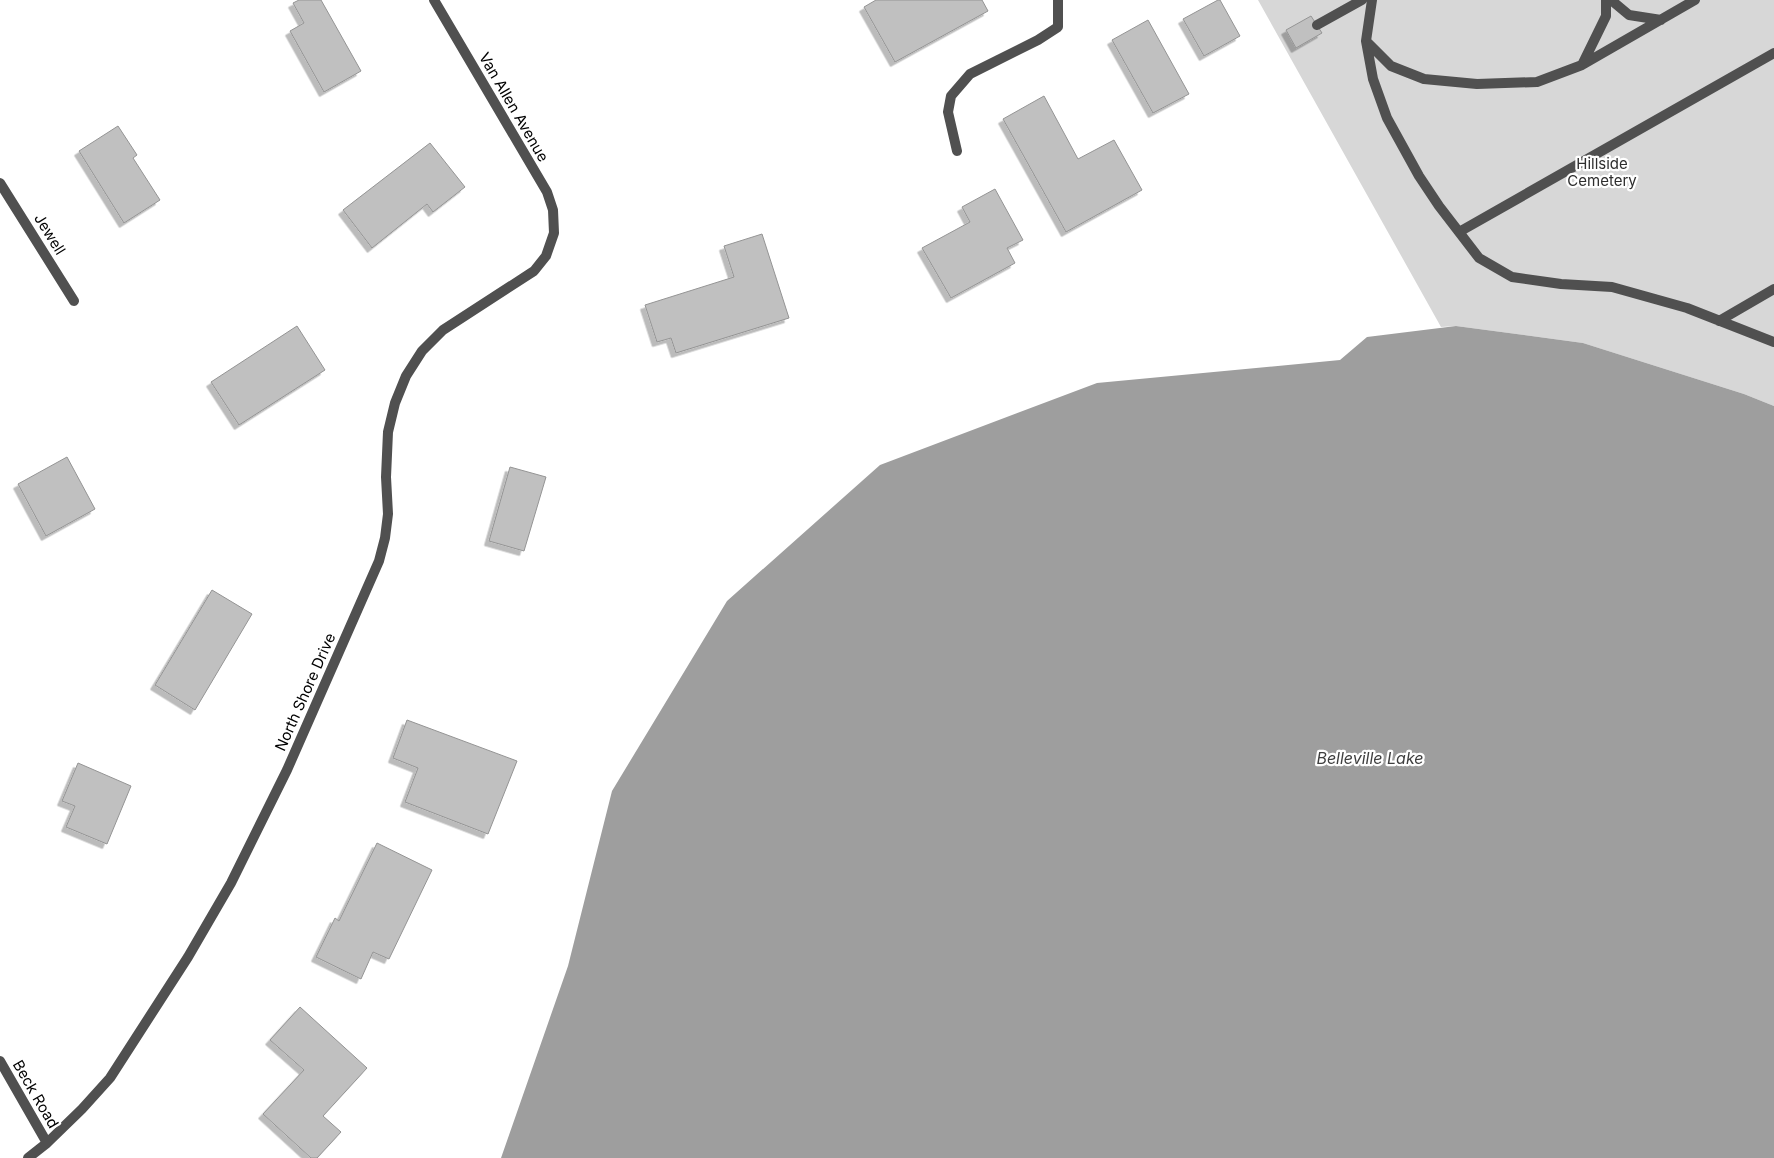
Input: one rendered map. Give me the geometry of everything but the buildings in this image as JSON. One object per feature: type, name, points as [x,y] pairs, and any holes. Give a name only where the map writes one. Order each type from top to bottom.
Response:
[{"type":"street","name":"Van Allen Avenue","points":[[434,0],[546,192],[553,210],[554,234]]},
{"type":"street","points":[[957,151],[948,112],[951,96],[970,74],[1038,40],[1058,27],[1058,0]]},
{"type":"street","points":[[1317,25],[1362,0]]},
{"type":"street","points":[[1372,0],[1366,41],[1373,79],[1387,118],[1419,176],[1439,206],[1479,258],[1512,277],[1561,284],[1612,288],[1687,308],[1774,342]]},
{"type":"street","points":[[1582,65],[1606,16],[1606,0]]},
{"type":"street","points":[[1611,0],[1629,15],[1661,20]]},
{"type":"street","points":[[1366,41],[1391,66],[1424,79],[1478,84],[1537,82],[1582,65],[1695,0]]},
{"type":"street","points":[[1459,232],[1774,53]]},
{"type":"street","name":"Jewell","points":[[0,183],[74,301]]},
{"type":"street","name":"North Shore Drive","points":[[28,1158],[47,1143],[82,1109],[110,1078],[188,957],[231,883],[287,770],[380,561],[388,514],[386,477],[388,432],[395,403],[406,376],[422,351],[443,330],[534,271],[546,256],[554,234]]},
{"type":"street","points":[[1720,321],[1774,289]]},
{"type":"street","name":"Beck Road","points":[[0,1061],[47,1143]]},
{"type":"green space","name":"Hillside Cemetery","points":[[1258,0],[1774,0],[1774,406],[1744,394],[1583,343],[1456,326],[1441,327]]},
{"type":"water","name":"Belleville Lake","points":[[1456,326],[1583,343],[1744,394],[1774,406],[1774,1158],[501,1158],[568,966],[612,791],[727,601],[880,465],[1097,383],[1340,360],[1367,337]]}]
